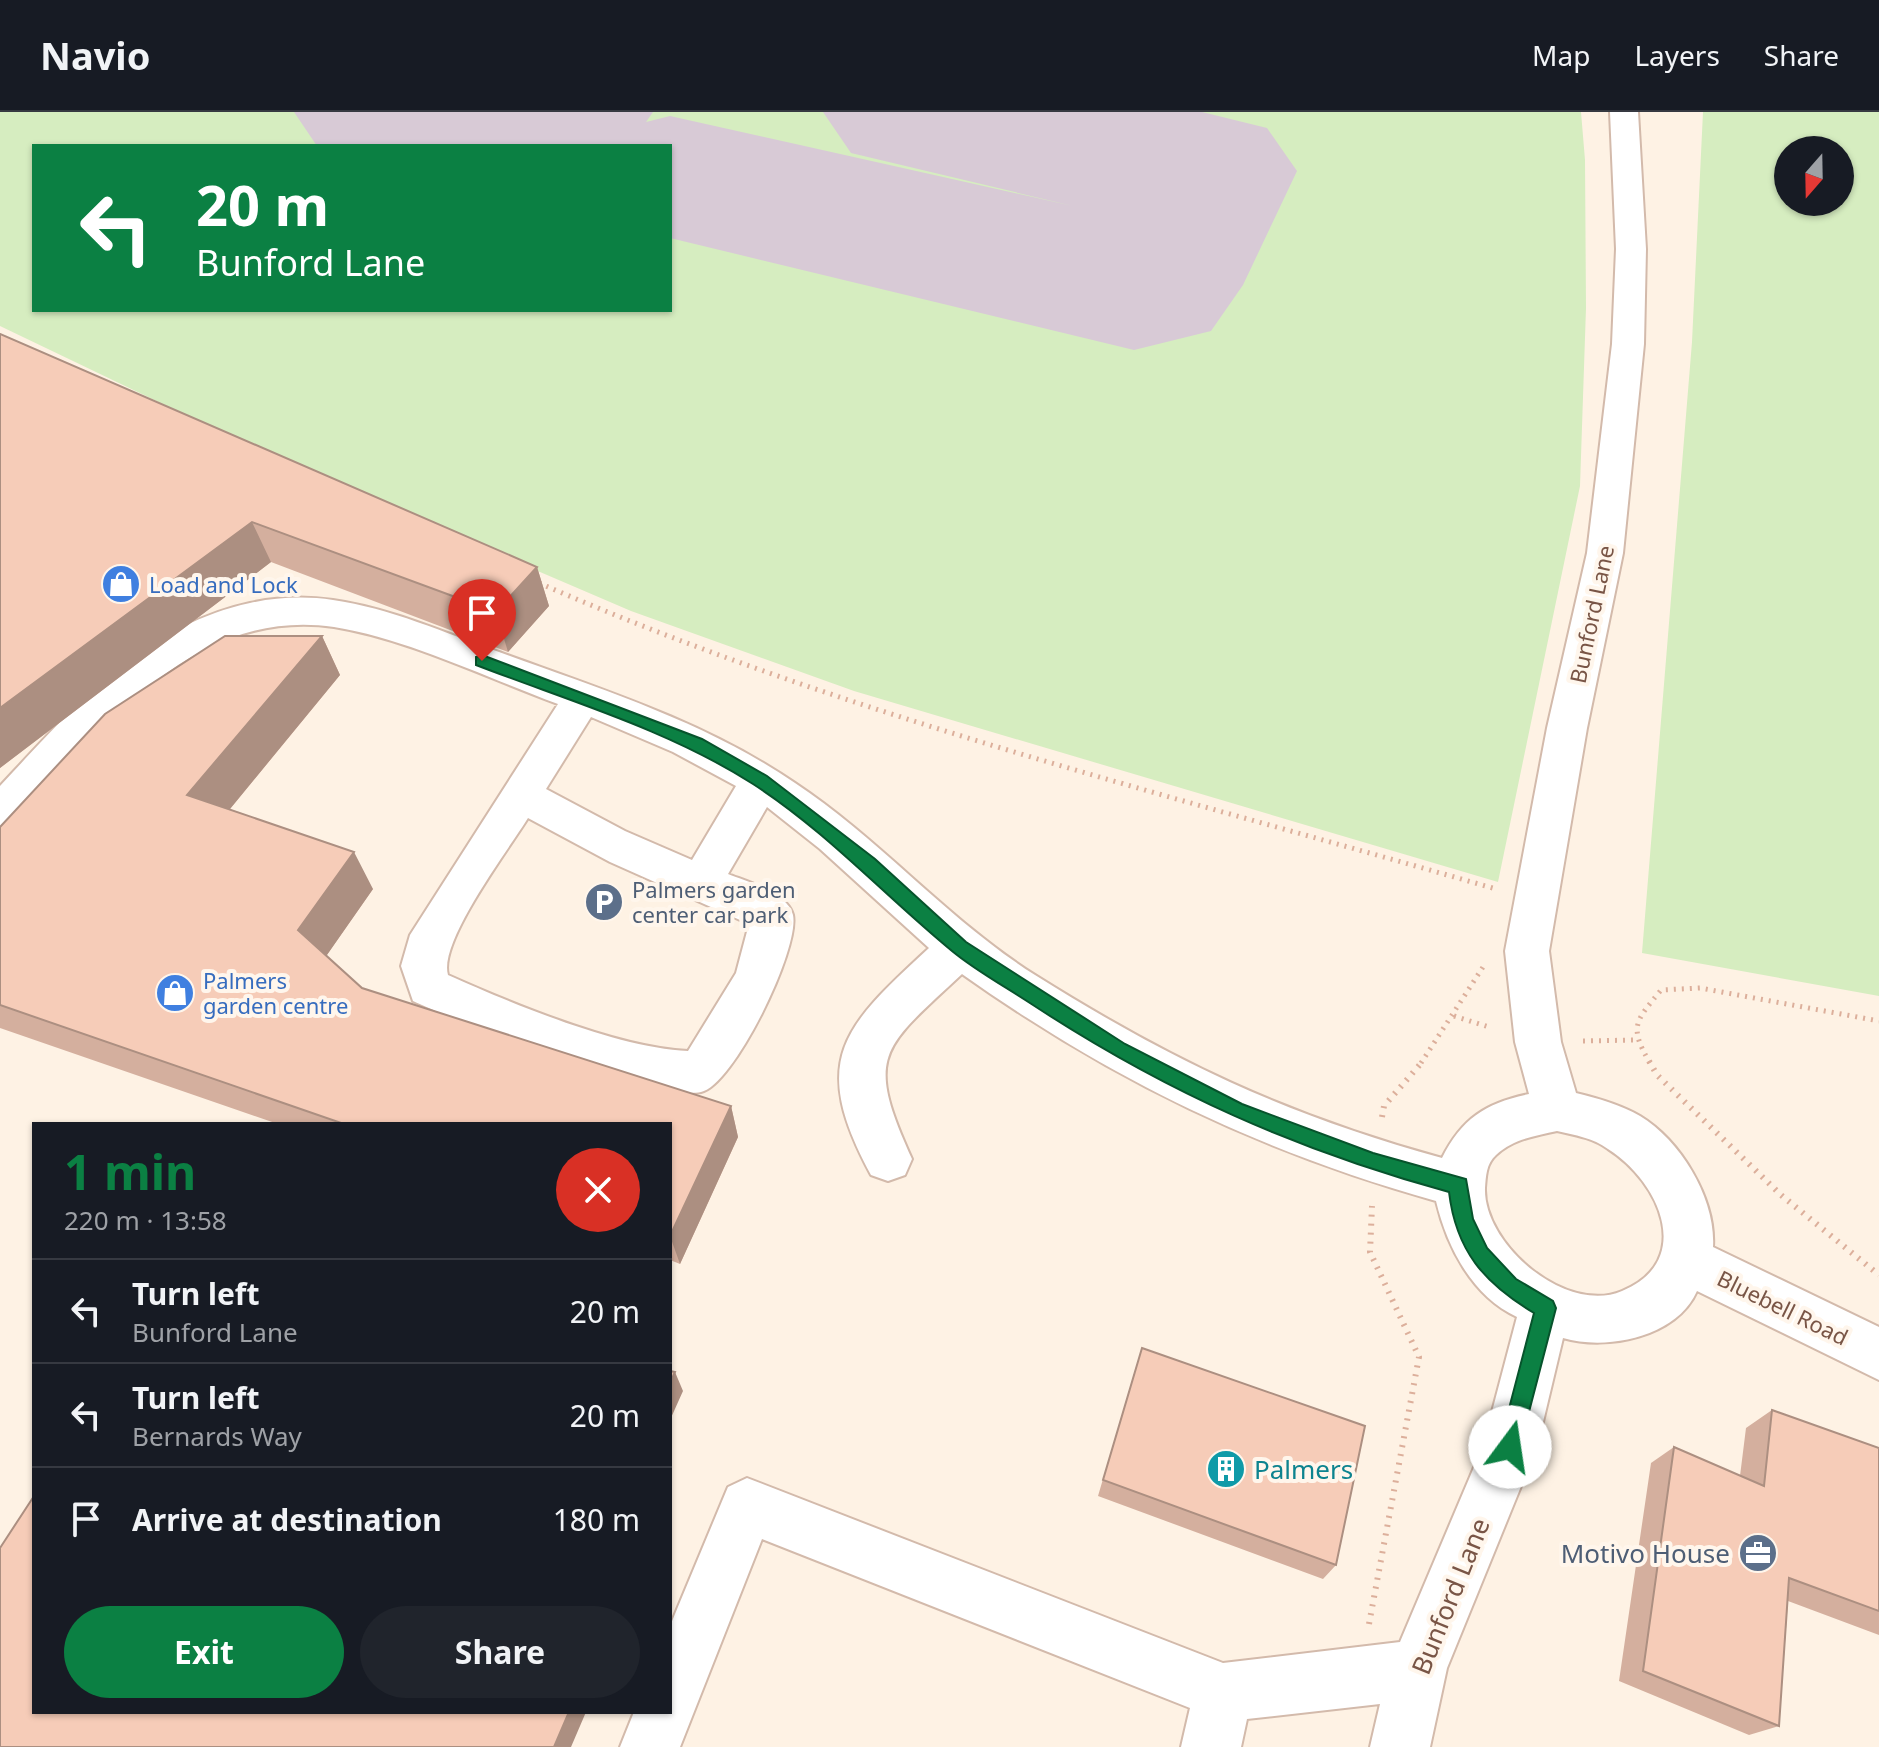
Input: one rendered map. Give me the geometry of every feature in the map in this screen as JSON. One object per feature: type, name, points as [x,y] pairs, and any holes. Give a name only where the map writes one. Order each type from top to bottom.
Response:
[{"type":"street","name":"Bunford Lane","points":[[1557,1110],[1538,1042],[1527,951],[1567,728],[1605,553],[1628,344],[1631,249],[1624,112]]},
{"type":"street","points":[[0,814],[113,692],[182,643],[246,617],[306,609],[375,622],[696,743],[761,781],[869,864],[960,947],[1118,1050],[1235,1110],[1373,1162],[1459,1185]]},
{"type":"street","points":[[520,794],[643,858],[703,880],[771,915],[773,926],[769,947],[716,1051],[700,1072],[656,1070],[490,1015],[429,987],[423,966],[432,935],[520,794],[582,698]]},
{"type":"street","points":[[703,880],[761,781]]},
{"type":"street","points":[[888,1159],[873,1134],[860,1072],[875,1033],[960,947]]},
{"type":"street","points":[[1557,1110],[1593,1118],[1628,1135],[1658,1161],[1679,1192],[1689,1227],[1687,1260],[1674,1287],[1650,1308],[1640,1312],[1619,1318],[1582,1319],[1545,1308],[1509,1286],[1480,1255],[1463,1220],[1459,1185],[1465,1159],[1479,1137],[1501,1121],[1527,1112],[1557,1110]]},
{"type":"street","name":"Bluebell Road","points":[[1687,1260],[1879,1354]]},
{"type":"street","name":"Bunford Lane","points":[[1400,1747],[1418,1668],[1510,1447],[1545,1308]]},
{"type":"street","points":[[672,1693],[747,1506],[1223,1692],[1359,1679],[1418,1668]]},
{"type":"street","points":[[1211,1747],[1223,1692]]},
{"type":"street","points":[[650,1747],[663,1714]]},
{"type":"path","points":[[531,580],[633,624],[850,702],[1509,893]]},
{"type":"path","points":[[1359,1679],[1419,1357],[1370,1252],[1373,1162],[1384,1106],[1417,1070],[1490,956]]},
{"type":"path","points":[[1879,1021],[1700,988],[1661,990],[1639,1018],[1636,1040],[1657,1075],[1781,1195],[1879,1275]]},
{"type":"green space","points":[[0,112],[1581,112],[1585,160],[1586,308],[1580,486],[1498,882],[854,691],[631,611],[286,463],[0,326]]},
{"type":"green space","points":[[1703,112],[1879,112],[1879,996],[1642,953],[1692,342]]},
{"type":"building","name":"Load and Lock","points":[[0,334],[537,567],[496,612],[252,522],[0,708]]},
{"type":"building","name":"Palmers garden centre","points":[[225,636],[322,636],[187,795],[354,852],[298,930],[362,988],[731,1106],[672,1232],[672,1122],[338,1122],[0,1005],[0,827],[105,714]]},
{"type":"building","name":"Palmers","points":[[1142,1348],[1365,1426],[1336,1565],[1103,1480]]},
{"type":"building","name":"Motivo House","points":[[1772,1410],[1879,1448],[1879,1611],[1789,1578],[1779,1726],[1643,1671],[1674,1447],[1764,1486]]},
{"type":"building","points":[[32,1499],[32,1714],[568,1714],[554,1747],[0,1747],[0,1548]]},
{"type":"runway","points":[[391,112],[524,143],[556,112]]},
{"type":"runway","points":[[672,177],[1134,285],[1196,171],[920,112]]},
{"type":"place","name":"Load and Lock","points":[[121,584]]},
{"type":"place","name":"Palmers garden center car park","points":[[604,902]]},
{"type":"place","name":"Palmers garden centre","points":[[175,993]]},
{"type":"place","name":"Palmers","points":[[1226,1469]]},
{"type":"place","name":"Motivo House","points":[[1758,1553]]},
{"type":"route","points":[[482,661],[696,743],[761,781],[869,864],[960,947],[1118,1050],[1235,1110],[1373,1162],[1459,1185],[1463,1220],[1480,1255],[1509,1286],[1545,1308],[1510,1447]]}]
